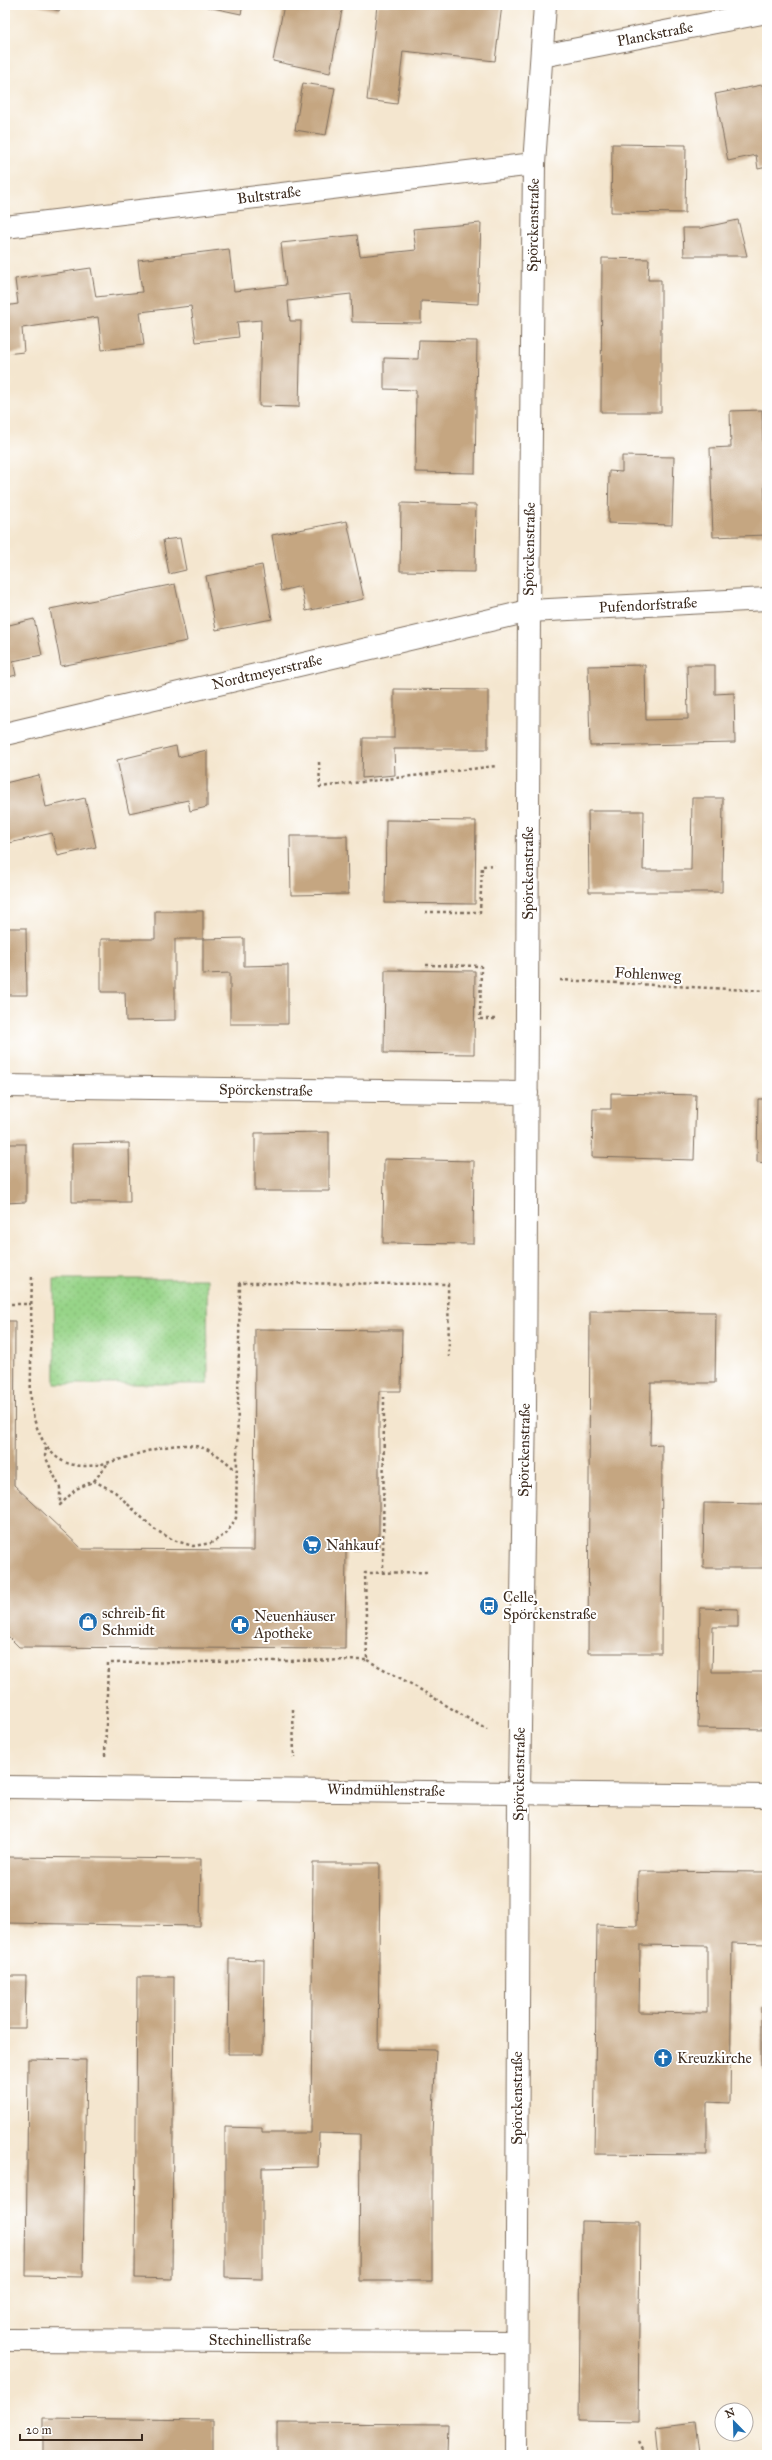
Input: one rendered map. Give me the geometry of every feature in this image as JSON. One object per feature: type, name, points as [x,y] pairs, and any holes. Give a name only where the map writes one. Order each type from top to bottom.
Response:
[{"type":"street","name":"Spörckenstraße","points":[[516,2455],[515,2342],[519,1792],[527,1093],[528,611],[534,164],[545,5]]},
{"type":"street","name":"Planckstraße","points":[[542,56],[767,12]]},
{"type":"street","name":"Bultstraße","points":[[5,227],[534,164]]},
{"type":"street","name":"Pufendorfstraße","points":[[528,611],[767,599]]},
{"type":"street","name":"Nordtmeyerstraße","points":[[5,734],[528,611]]},
{"type":"street","name":"Spörckenstraße","points":[[5,1086],[527,1093]]},
{"type":"street","name":"Windmühlenstraße","points":[[5,1787],[295,1789],[767,1796]]},
{"type":"street","name":"Stechinellistraße","points":[[5,2340],[515,2342]]},
{"type":"path","points":[[319,762],[320,788],[528,762]]},
{"type":"path","points":[[425,912],[480,912],[482,866],[528,865]]},
{"type":"path","points":[[426,965],[481,966],[480,1019],[527,1019]]},
{"type":"path","name":"Fohlenweg","points":[[527,978],[767,991]]},
{"type":"path","points":[[32,1277],[30,1398],[34,1421],[46,1448],[46,1456],[60,1488],[60,1505],[76,1489],[94,1481],[109,1462]]},
{"type":"path","points":[[94,1481],[115,1492],[154,1530],[174,1540],[193,1546],[211,1543],[226,1534],[236,1518],[240,1283],[448,1284],[449,1357]]},
{"type":"path","points":[[5,1304],[31,1304]]},
{"type":"path","points":[[383,1573],[384,1397]]},
{"type":"path","points":[[46,1448],[63,1462],[79,1468],[167,1447],[199,1447],[218,1454],[237,1471]]},
{"type":"path","points":[[367,1660],[365,1573],[429,1572]]},
{"type":"path","points":[[104,1788],[108,1663],[367,1660],[411,1684],[520,1750]]},
{"type":"path","points":[[293,1708],[295,1789]]},
{"type":"path","points":[[639,2441],[646,2455]]},
{"type":"green space","points":[[54,1279],[207,1279],[208,1384],[55,1384]]},
{"type":"building","points":[[35,5],[61,5],[59,11]]},
{"type":"building","points":[[199,5],[243,5],[241,14]]},
{"type":"building","points":[[284,5],[343,5],[330,73],[273,61]]},
{"type":"building","points":[[377,5],[502,5],[495,61],[403,51],[397,104],[367,100]]},
{"type":"building","points":[[303,83],[335,88],[326,135],[295,130]]},
{"type":"building","points":[[767,84],[767,167],[758,169],[756,155],[728,161],[715,94]]},
{"type":"building","points":[[612,144],[686,145],[685,213],[611,212]]},
{"type":"building","points":[[738,220],[747,256],[684,256],[683,228],[701,228]]},
{"type":"building","points":[[481,223],[478,304],[421,301],[421,323],[352,322],[351,294],[288,301],[290,321],[301,321],[299,407],[259,406],[261,320],[237,322],[239,337],[196,342],[191,306],[140,312],[144,345],[102,350],[98,317],[22,328],[24,352],[5,354],[5,306],[18,304],[15,279],[91,268],[96,297],[142,292],[138,260],[229,249],[234,291],[286,285],[281,243],[357,235],[360,256],[416,250],[413,229]]},
{"type":"building","points":[[602,258],[649,259],[648,280],[661,280],[661,412],[601,412]]},
{"type":"building","points":[[419,340],[477,341],[475,473],[415,472],[416,390],[384,389],[384,358],[418,359]]},
{"type":"building","points":[[762,410],[766,535],[713,537],[710,448],[731,447],[730,411]]},
{"type":"building","points":[[622,456],[674,457],[672,525],[608,523],[609,471],[622,472]]},
{"type":"building","points":[[401,503],[476,505],[475,572],[400,571]]},
{"type":"building","points":[[347,521],[364,599],[306,611],[301,586],[281,591],[272,535]]},
{"type":"building","points":[[180,538],[186,570],[169,574],[163,540]]},
{"type":"building","points":[[262,565],[272,619],[216,630],[206,576]]},
{"type":"building","points":[[175,584],[187,641],[61,666],[50,609]]},
{"type":"building","points":[[34,619],[42,655],[13,661],[16,675],[5,678],[5,626]]},
{"type":"building","points":[[645,665],[646,720],[688,719],[687,665],[715,665],[715,694],[734,693],[735,743],[590,746],[588,666]]},
{"type":"building","points":[[394,689],[488,690],[488,749],[394,749],[395,775],[362,778],[363,738],[394,738]]},
{"type":"building","points":[[176,746],[178,757],[207,750],[207,807],[190,811],[188,800],[129,813],[117,760]]},
{"type":"building","points":[[39,775],[46,807],[85,798],[96,847],[58,856],[52,833],[5,844],[5,783]]},
{"type":"building","points":[[692,798],[723,798],[722,892],[589,892],[588,811],[644,811],[643,870],[691,870]]},
{"type":"building","points":[[386,820],[476,821],[475,904],[385,903]]},
{"type":"building","points":[[290,836],[347,836],[348,894],[291,895]]},
{"type":"building","points":[[155,911],[203,911],[203,939],[175,939],[175,1020],[126,1021],[125,992],[101,992],[101,939],[155,939]]},
{"type":"building","points":[[5,928],[26,928],[27,995],[5,995]]},
{"type":"building","points":[[244,938],[244,966],[288,965],[288,1024],[230,1024],[230,973],[203,974],[203,939]]},
{"type":"building","points":[[385,970],[475,971],[474,1054],[384,1053]]},
{"type":"building","points":[[611,1093],[696,1095],[694,1160],[592,1157],[593,1109],[611,1109]]},
{"type":"building","points":[[758,1099],[767,1099],[767,1163],[757,1162]]},
{"type":"building","points":[[329,1132],[329,1191],[255,1191],[255,1133]]},
{"type":"building","points":[[129,1143],[130,1202],[72,1202],[72,1144]]},
{"type":"building","points":[[5,1144],[26,1144],[26,1202],[5,1203]]},
{"type":"building","points":[[384,1159],[474,1161],[473,1244],[383,1243]]},
{"type":"building","points":[[590,1311],[716,1312],[715,1383],[651,1383],[650,1445],[662,1444],[661,1653],[588,1653]]},
{"type":"building","points":[[5,1321],[15,1321],[14,1485],[82,1549],[254,1550],[255,1329],[402,1330],[401,1391],[379,1391],[379,1550],[346,1550],[345,1649],[19,1647],[5,1633]]},
{"type":"building","points":[[704,1503],[767,1504],[767,1568],[703,1568]]},
{"type":"building","points":[[700,1608],[738,1609],[738,1627],[713,1627],[712,1672],[767,1672],[767,1729],[698,1728]]},
{"type":"building","points":[[5,1857],[201,1859],[200,1926],[5,1923]]},
{"type":"building","points":[[313,1863],[380,1863],[378,2049],[436,2050],[432,2134],[432,2281],[359,2281],[360,2134],[319,2133],[318,2167],[262,2168],[262,2279],[225,2278],[225,2127],[262,2128],[262,2133],[311,2133]]},
{"type":"building","name":"Kreuzkirche","points":[[638,1871],[767,1872],[767,1944],[732,1943],[730,2103],[707,2102],[707,2155],[594,2154],[597,1925],[637,1926]],"holes":[[[640,1945],[707,1946],[707,2013],[639,2012]]]},
{"type":"building","points":[[229,1959],[264,1960],[263,2054],[228,2054]]},
{"type":"building","points":[[5,1976],[26,1976],[25,2028],[5,2028]]},
{"type":"building","points":[[137,1977],[174,1977],[172,2279],[135,2278]]},
{"type":"building","points":[[761,2007],[767,2007],[767,2068],[761,2068]]},
{"type":"building","points":[[28,2059],[86,2060],[83,2277],[26,2276]]},
{"type":"building","points":[[581,2221],[640,2222],[638,2422],[579,2421]]},
{"type":"building","points":[[43,2418],[213,2420],[213,2455],[43,2455]]},
{"type":"building","points":[[695,2422],[699,2455],[659,2455],[656,2427]]},
{"type":"building","points":[[277,2423],[448,2424],[447,2455],[277,2455]]},
{"type":"place","name":"Nahkauf","points":[[312,1545]]},
{"type":"place","name":"Celle, Spörckenstraße","points":[[489,1606]]},
{"type":"place","name":"schreib-fit Schmidt","points":[[88,1622]]},
{"type":"place","name":"Neuenhäuser Apotheke","points":[[240,1625]]},
{"type":"place","name":"Kreuzkirche","points":[[663,2058]]}]
